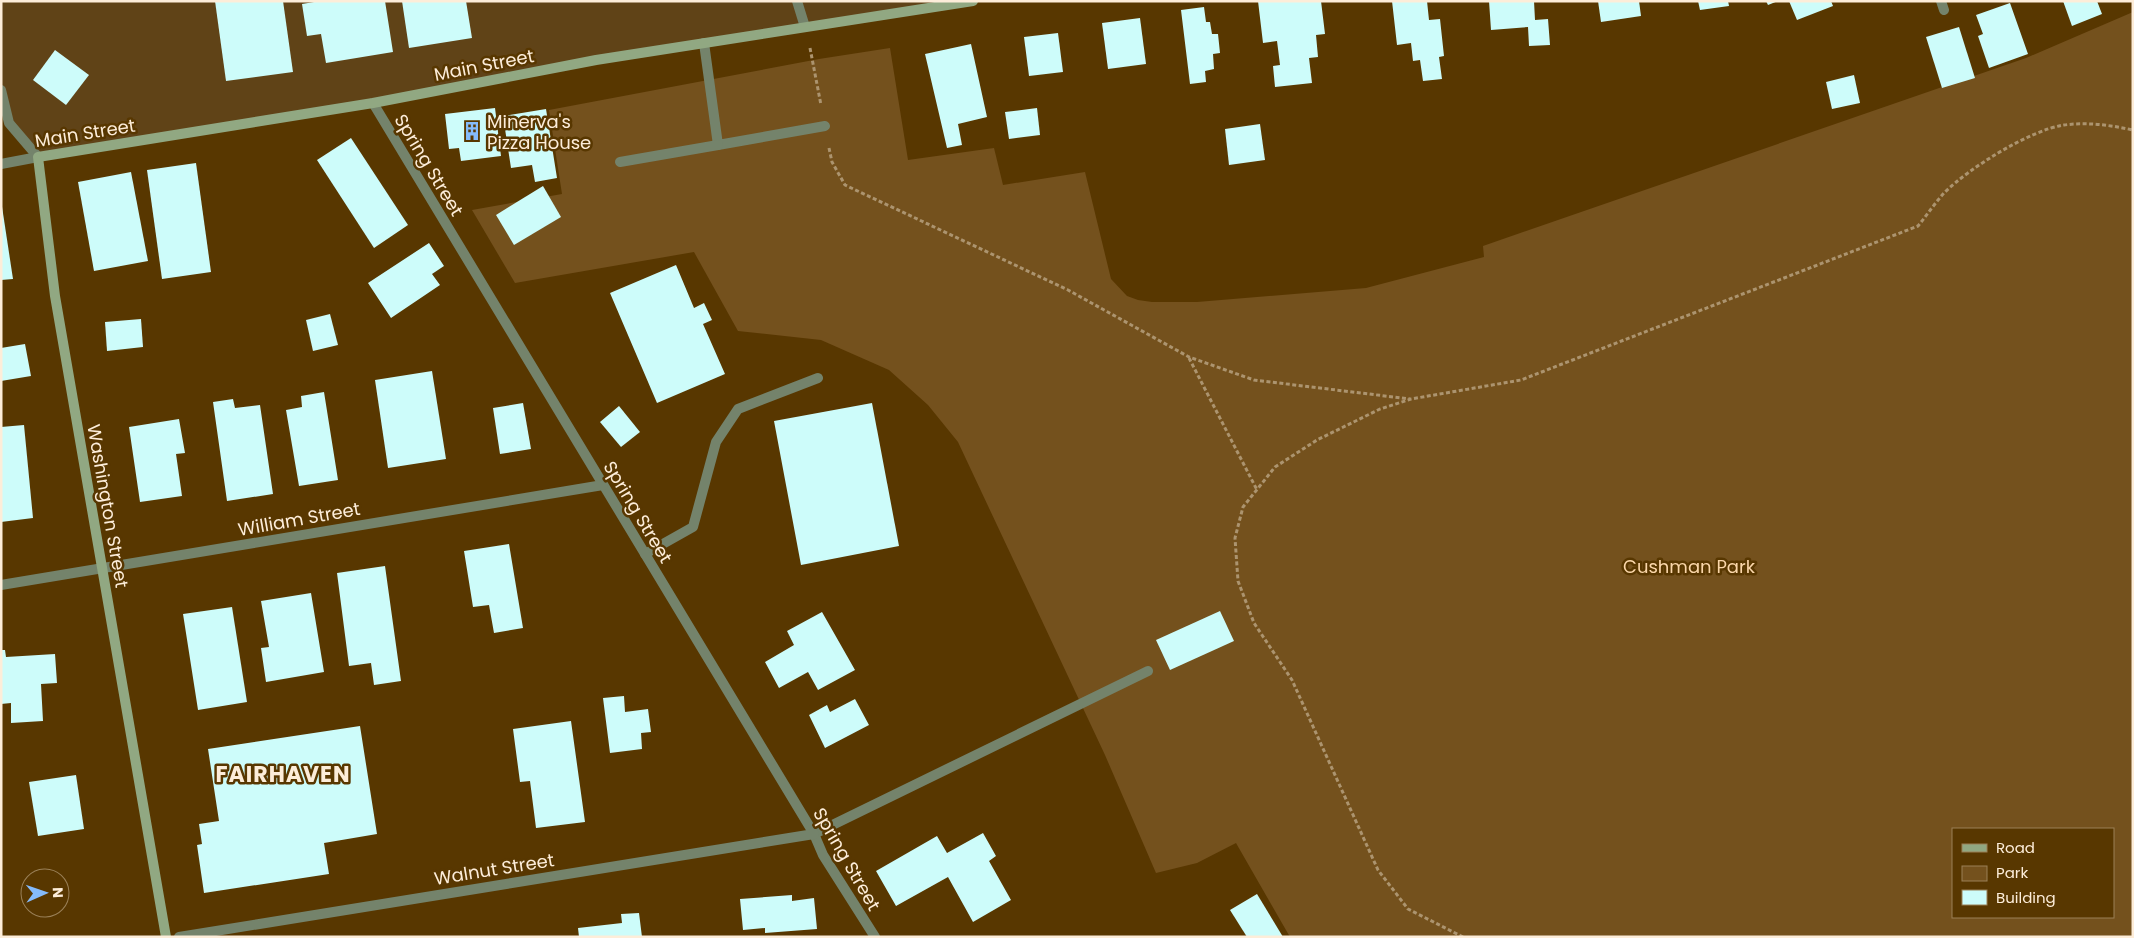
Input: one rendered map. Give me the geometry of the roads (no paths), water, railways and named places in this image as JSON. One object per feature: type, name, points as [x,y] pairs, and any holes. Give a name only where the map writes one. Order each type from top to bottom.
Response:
[{"type":"main road","name":"Main Street","points":[[38,157],[373,104],[596,60],[973,1]]},
{"type":"main road","name":"Washington Street","points":[[38,157],[56,296],[166,937]]},
{"type":"street","points":[[797,1],[805,27]]},
{"type":"street","points":[[704,44],[718,144]]},
{"type":"street","points":[[1,90],[9,123],[38,157]]},
{"type":"street","name":"Spring Street","points":[[373,104],[814,834],[823,855],[874,937]]},
{"type":"street","points":[[620,162],[825,126]]},
{"type":"street","name":"Main Street","points":[[1,164],[38,157]]},
{"type":"street","points":[[645,554],[693,527],[716,442],[738,409],[818,378]]},
{"type":"street","name":"William Street","points":[[1,585],[603,485]]},
{"type":"street","name":"Walnut Street","points":[[179,937],[814,834],[1148,671]]},
{"type":"place","name":"Minerva's Pizza House","points":[[472,131]]},
{"type":"district","name":"FAIRHAVEN","points":[[283,774]]},
{"type":"park label","name":"Cushman Park","points":[[1689,566]]}]
